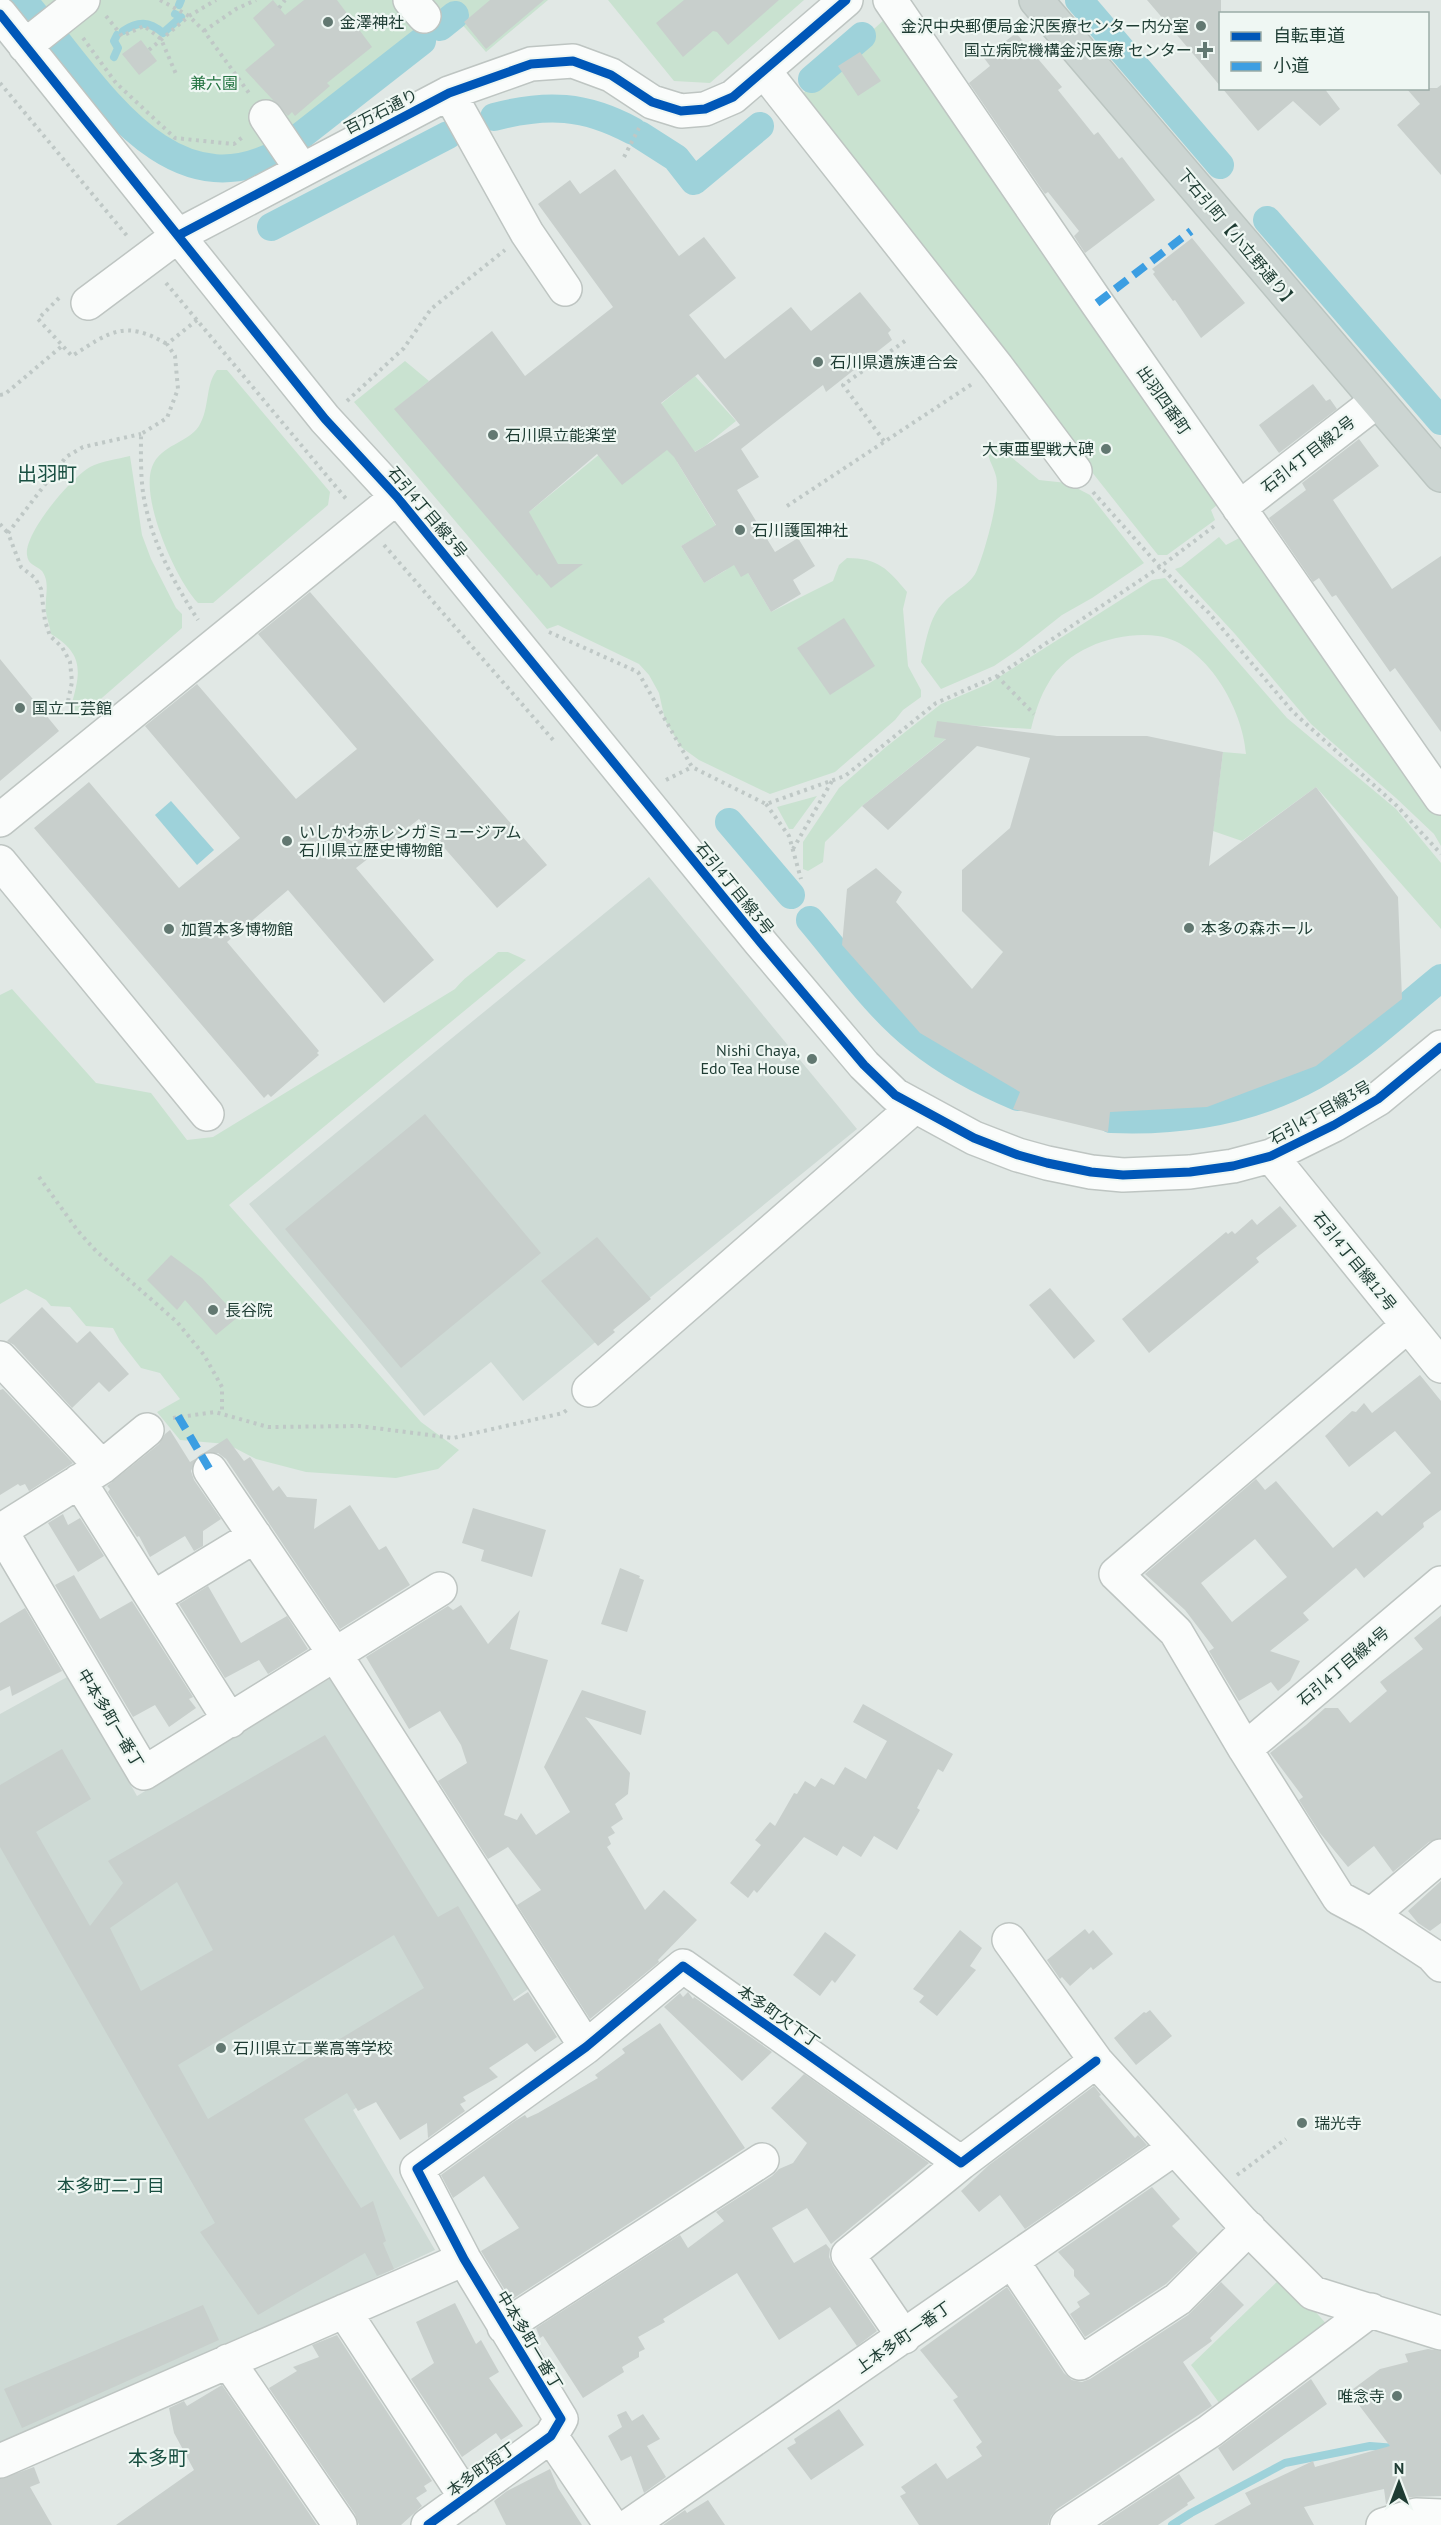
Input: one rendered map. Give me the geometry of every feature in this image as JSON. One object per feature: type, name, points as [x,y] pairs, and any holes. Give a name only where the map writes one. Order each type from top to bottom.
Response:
[{"type":"main road","name":"下石引町【小立野通り】","points":[[1036,0],[1441,475]]},
{"type":"street","name":"百万石通り","points":[[88,303],[179,235],[449,93],[531,64],[573,61],[611,75],[652,102],[681,111],[705,109],[733,97],[846,0]]},
{"type":"street","name":"出羽四番町","points":[[890,0],[1441,798]]},
{"type":"street","points":[[25,46],[82,8]]},
{"type":"street","points":[[0,14],[179,235]]},
{"type":"street","points":[[764,71],[997,367],[1075,471]]},
{"type":"street","points":[[449,93],[527,233],[565,289]]},
{"type":"street","points":[[266,117],[302,170]]},
{"type":"street","name":"石引4丁目線3号","points":[[179,235],[325,420],[398,497],[797,986],[864,1065],[895,1095],[974,1138],[1018,1155],[1091,1173],[1123,1175],[1190,1173],[1233,1166],[1271,1156],[1334,1125],[1378,1099],[1441,1047]]},
{"type":"street","name":"石引4丁目線2号","points":[[1239,508],[1377,401]]},
{"type":"street","points":[[0,820],[398,497]]},
{"type":"street","points":[[0,862],[207,1114]]},
{"type":"street","points":[[589,1390],[914,1107]]},
{"type":"street","name":"石引4丁目線12号","points":[[1271,1156],[1441,1366]]},
{"type":"street","points":[[1407,1326],[1116,1574],[1176,1632],[1245,1749],[1339,1899],[1371,1915],[1432,1955],[1441,1965]]},
{"type":"street","points":[[0,1358],[90,1474],[153,1598],[230,1721]]},
{"type":"street","points":[[0,1531],[90,1474],[147,1430]]},
{"type":"street","points":[[210,1470],[336,1656],[586,2048]]},
{"type":"street","name":"中本多町一番丁","points":[[0,1531],[144,1773],[336,1656],[440,1589]]},
{"type":"street","points":[[153,1598],[255,1536]]},
{"type":"street","name":"石引4丁目線4号","points":[[1245,1749],[1441,1583]]},
{"type":"street","points":[[1371,1915],[1441,1856]]},
{"type":"street","points":[[1009,1940],[1096,2061],[1215,2192],[1313,2293],[1441,2333]]},
{"type":"street","name":"本多町欠下丁","points":[[586,2048],[682,1966],[961,2163]]},
{"type":"street","name":"中本多町一番丁","points":[[551,2436],[561,2419],[464,2259],[417,2169],[586,2048]]},
{"type":"street","points":[[904,2337],[849,2255],[961,2163],[1096,2061]]},
{"type":"street","name":"上本多町一番丁","points":[[630,2525],[1175,2148]]},
{"type":"street","points":[[504,2327],[762,2160]]},
{"type":"street","points":[[1012,2261],[1080,2363],[1178,2299],[1249,2228]]},
{"type":"street","points":[[0,2461],[464,2259]]},
{"type":"street","points":[[1067,2525],[1210,2431],[1371,2310]]},
{"type":"street","points":[[344,2311],[466,2498]]},
{"type":"street","points":[[228,2361],[340,2525]]},
{"type":"street","points":[[551,2436],[611,2525]]},
{"type":"street","name":"本多町短丁","points":[[428,2525],[551,2436]]},
{"type":"street","points":[[1383,2525],[1416,2515],[1441,2516]]},
{"type":"path","points":[[82,8],[116,83],[175,138],[234,144],[266,117],[204,31],[189,16],[160,0]]},
{"type":"path","points":[[150,50],[189,16],[216,0]]},
{"type":"path","points":[[204,31],[236,9],[256,0]]},
{"type":"path","points":[[279,8],[285,0]]},
{"type":"path","points":[[82,8],[122,36],[144,26],[161,39],[176,74]]},
{"type":"path","points":[[0,83],[129,239]]},
{"type":"path","points":[[624,157],[641,124]]},
{"type":"path","points":[[325,420],[381,372],[404,348],[431,309],[527,233]]},
{"type":"path","points":[[8,533],[66,457],[83,447],[141,434],[167,418],[178,389],[175,357],[167,344],[197,320]]},
{"type":"path","points":[[884,441],[843,385],[905,341]]},
{"type":"path","points":[[0,395],[5,394],[62,346]]},
{"type":"path","points":[[787,506],[997,367]]},
{"type":"path","points":[[141,434],[141,472],[146,507],[155,534],[175,585],[216,645]]},
{"type":"path","points":[[1075,471],[1160,567],[1209,613],[1293,712],[1397,806],[1441,854]]},
{"type":"path","points":[[766,804],[845,776],[936,703],[997,676],[1160,567],[1239,508]]},
{"type":"path","points":[[0,524],[8,533],[21,567],[35,578],[40,589],[50,636],[62,647],[70,662],[72,682],[68,701]]},
{"type":"path","points":[[549,632],[638,672],[692,766],[766,804],[789,836],[801,879]]},
{"type":"path","points":[[997,676],[1034,714]]},
{"type":"path","points":[[793,849],[832,780]]},
{"type":"path","points":[[39,1177],[90,1245],[177,1322],[204,1355],[222,1387],[222,1414]]},
{"type":"path","points":[[147,1430],[178,1416],[215,1412],[267,1427],[359,1426],[453,1438],[563,1413],[589,1390]]},
{"type":"path","points":[[1215,2192],[1286,2139]]},
{"type":"shaded area","points":[[649,877],[857,1129],[523,1401],[491,1362],[424,1416],[249,1204]]},
{"type":"shaded area","name":"石川県立工業高等学校","points":[[69,1676],[137,1796],[331,1678],[531,1987],[353,2110],[435,2250],[0,2452],[0,1714]]},
{"type":"green space","name":"兼六園","points":[[25,0],[548,0],[486,52],[453,14],[277,153],[247,164],[215,167],[193,164],[169,154],[123,118],[79,70]]},
{"type":"green space","points":[[608,0],[804,0],[710,83],[674,81]]},
{"type":"green space","points":[[886,18],[1222,501],[1211,510],[1215,520],[1167,555],[1158,555],[801,95]]},
{"type":"green space","points":[[405,361],[429,381],[395,409],[529,512],[695,376],[736,421],[705,446],[677,462],[721,534],[702,534],[681,546],[704,583],[726,570],[730,559],[748,573],[771,612],[833,581],[839,565],[847,558],[867,560],[882,566],[907,592],[903,609],[908,666],[921,690],[921,697],[903,710],[895,720],[835,772],[770,794],[699,760],[681,747],[665,720],[659,693],[649,675],[639,664],[558,625],[547,629],[354,402]]},
{"type":"green space","points":[[217,370],[227,370],[330,492],[328,505],[213,603],[198,603],[180,577],[162,538],[151,499],[150,481],[152,467],[161,453],[188,437],[199,426],[205,412],[213,376]]},
{"type":"green space","points":[[987,446],[1005,452],[1039,480],[1067,483],[1090,495],[1144,563],[1062,615],[994,666],[941,689],[921,662],[935,615],[944,602],[967,584],[974,575],[984,550],[997,485]]},
{"type":"green space","points":[[130,456],[142,535],[151,559],[176,608],[182,614],[182,628],[79,718],[71,706],[77,683],[77,665],[69,649],[51,634],[46,612],[45,576],[29,561],[28,545],[50,507],[82,473],[99,463]]},
{"type":"green space","points":[[1245,535],[1441,814],[1441,846],[1434,834],[1396,798],[1311,724],[1235,634],[1175,569],[1181,567],[1219,537],[1226,545]]},
{"type":"green space","points":[[1165,578],[1287,718],[1396,809],[1441,863],[1441,929],[1316,787],[1242,841],[1213,831],[1223,752],[1246,754],[1238,718],[1219,681],[1206,665],[1192,651],[1175,641],[1158,636],[1127,636],[1112,639],[1096,644],[1069,659],[1046,687],[1031,729],[963,725],[862,806],[825,842],[823,862],[808,871],[803,869],[803,842],[839,788],[886,747],[941,704],[988,684],[1152,580]]},
{"type":"green space","points":[[817,796],[793,829],[789,829],[777,807]]},
{"type":"green space","points":[[498,952],[508,952],[526,960],[229,1205],[421,1422],[459,1450],[438,1469],[396,1478],[306,1472],[256,1459],[227,1444],[180,1440],[157,1412],[180,1399],[160,1373],[141,1368],[113,1328],[86,1326],[70,1307],[51,1306],[46,1300],[26,1289],[0,1304],[0,995],[12,989],[96,1083],[151,1093],[187,1140],[213,1137],[455,989]]},
{"type":"green space","points":[[1283,2276],[1331,2329],[1220,2404],[1191,2365]]},
{"type":"water","points":[[171,801],[214,850],[197,865],[155,815]]},
{"type":"building","points":[[273,0],[285,15],[304,0],[337,0],[372,47],[327,83],[330,86],[295,116],[292,112],[288,116],[245,70],[275,45],[253,18]]},
{"type":"building","points":[[490,0],[544,0],[486,49],[464,22]]},
{"type":"building","points":[[684,0],[779,0],[728,45],[717,32],[713,31],[683,57],[656,23]]},
{"type":"building","points":[[1147,0],[1221,0],[1219,85]]},
{"type":"building","points":[[1016,33],[1062,87],[1058,90],[1094,135],[1098,132],[1119,159],[1122,157],[1155,200],[1085,253],[1074,236],[1079,231],[1048,192],[1045,194],[969,83],[990,66],[984,58]]},
{"type":"building","points":[[141,40],[157,61],[139,75],[122,54]]},
{"type":"building","points":[[860,52],[881,81],[858,96],[838,66]]},
{"type":"building","points":[[1441,85],[1441,175],[1397,125],[1420,104],[1408,90],[1437,88]]},
{"type":"building","name":"国立病院機構金沢医療 センター","points":[[1224,90],[1326,90],[1340,109],[1320,126],[1293,101],[1258,131]]},
{"type":"building","points":[[615,169],[679,256],[704,237],[736,278],[689,315],[725,359],[791,307],[811,331],[860,292],[891,330],[888,333],[892,340],[826,392],[823,385],[741,449],[759,477],[737,490],[775,552],[798,538],[815,566],[793,580],[801,594],[771,612],[748,573],[741,577],[734,565],[704,583],[681,546],[716,525],[674,457],[667,450],[622,485],[597,454],[529,512],[558,564],[583,564],[551,588],[539,574],[537,576],[394,409],[492,331],[525,376],[613,307],[538,204],[570,180],[580,194]],"holes":[[[698,374],[740,425],[695,452],[661,403]]]},
{"type":"building","points":[[1192,238],[1245,303],[1201,338],[1175,300],[1173,301],[1153,274],[1155,272],[1152,269]]},
{"type":"building","points":[[1313,384],[1326,401],[1330,399],[1337,409],[1279,453],[1259,425]]},
{"type":"building","points":[[1359,439],[1379,466],[1333,500],[1392,589],[1441,556],[1441,732],[1395,668],[1390,672],[1336,595],[1332,597],[1319,578],[1313,582],[1269,518],[1306,490],[1302,483]]},
{"type":"building","name":"いしかわ赤レンガミュージアム 石川県立歴史博物館","points":[[310,592],[547,865],[497,908],[419,819],[356,868],[434,960],[384,1003],[288,890],[227,942],[319,1051],[317,1053],[319,1055],[271,1097],[268,1094],[264,1098],[34,828],[89,782],[179,888],[240,838],[145,726],[197,684],[296,799],[357,749],[258,634]]},
{"type":"building","points":[[844,618],[875,666],[830,695],[797,648]]},
{"type":"building","name":"国立工芸館","points":[[0,659],[59,731],[0,781]]},
{"type":"building","name":"本多の森ホール","points":[[937,721],[1057,736],[1147,736],[1223,752],[1209,866],[1316,787],[1398,897],[1402,999],[1316,1066],[1207,1107],[1110,1112],[1108,1132],[1013,1109],[1020,1092],[920,1033],[842,945],[847,889],[876,868],[902,892],[896,902],[972,989],[1003,952],[962,911],[962,870],[1010,828],[1030,758],[977,746],[888,830],[862,806],[946,739],[934,737]]},
{"type":"building","points":[[425,1114],[541,1253],[401,1368],[285,1229]]},
{"type":"building","points":[[1280,1206],[1297,1226],[1256,1258],[1259,1262],[1149,1353],[1122,1319],[1226,1232],[1228,1234],[1232,1231],[1235,1234],[1252,1219],[1257,1225]]},
{"type":"building","points":[[597,1237],[651,1299],[613,1330],[615,1332],[598,1346],[541,1281]]},
{"type":"building","points":[[171,1255],[202,1278],[238,1317],[216,1335],[185,1300],[177,1310],[147,1280]]},
{"type":"building","points":[[1050,1288],[1095,1341],[1074,1359],[1029,1305]]},
{"type":"building","points":[[42,1307],[77,1343],[90,1331],[129,1374],[109,1392],[99,1382],[72,1408],[14,1345],[7,1341]]},
{"type":"building","points":[[1420,1375],[1441,1401],[1441,1510],[1423,1523],[1424,1527],[1364,1578],[1356,1568],[1303,1613],[1309,1620],[1270,1651],[1300,1661],[1290,1681],[1278,1691],[1271,1682],[1239,1701],[1209,1651],[1214,1648],[1185,1610],[1145,1574],[1256,1479],[1265,1490],[1276,1481],[1333,1548],[1377,1511],[1382,1516],[1431,1473],[1395,1431],[1349,1467],[1325,1436],[1364,1403],[1372,1413]],"holes":[[[1255,1539],[1287,1577],[1232,1622],[1201,1583]]]},
{"type":"building","points":[[3,1389],[73,1463],[29,1491],[25,1484],[20,1486],[18,1484],[0,1495],[0,1390]]},
{"type":"building","points":[[170,1430],[190,1462],[197,1458],[191,1471],[194,1480],[221,1519],[203,1531],[203,1546],[194,1551],[185,1536],[150,1557],[139,1536],[137,1537],[108,1492],[110,1489],[107,1486],[159,1444]]},
{"type":"building","points":[[227,1438],[244,1461],[250,1457],[273,1491],[279,1486],[287,1497],[317,1499],[314,1529],[350,1505],[379,1550],[386,1546],[410,1585],[340,1629],[226,1459],[218,1453],[204,1453]]},
{"type":"building","points":[[473,1508],[546,1530],[532,1577],[481,1561],[484,1550],[462,1543]]},
{"type":"building","points":[[63,1514],[68,1525],[80,1518],[104,1556],[78,1572],[48,1523]]},
{"type":"building","points":[[620,1568],[644,1580],[627,1632],[601,1624]]},
{"type":"building","points":[[74,1575],[100,1619],[132,1601],[193,1697],[189,1699],[196,1708],[169,1727],[155,1705],[133,1717],[55,1585]]},
{"type":"building","points":[[208,1586],[241,1643],[287,1616],[308,1649],[268,1674],[259,1660],[225,1678],[179,1604]]},
{"type":"building","points":[[461,1605],[488,1644],[520,1610],[510,1649],[548,1660],[504,1815],[517,1820],[521,1813],[536,1835],[570,1812],[544,1767],[582,1690],[646,1711],[641,1735],[585,1717],[630,1773],[628,1794],[615,1804],[623,1819],[611,1827],[615,1833],[608,1837],[611,1844],[607,1847],[645,1910],[664,1890],[697,1920],[658,1960],[659,1962],[590,2019],[517,1905],[541,1890],[508,1847],[488,1859],[438,1781],[467,1763],[461,1745],[440,1711],[409,1729],[366,1657],[448,1606],[453,1610]]},
{"type":"building","points":[[25,1608],[62,1671],[12,1696],[10,1686],[0,1691],[0,1623]]},
{"type":"building","points":[[1441,1616],[1441,1838],[1429,1842],[1393,1872],[1374,1846],[1348,1867],[1320,1833],[1299,1800],[1303,1797],[1270,1753],[1325,1708],[1338,1708],[1350,1723],[1387,1691],[1380,1682],[1423,1649],[1414,1638]]},
{"type":"building","points":[[863,1704],[953,1754],[943,1772],[938,1769],[917,1808],[920,1810],[897,1850],[874,1836],[861,1857],[843,1846],[837,1856],[804,1837],[757,1893],[754,1890],[748,1898],[730,1883],[761,1845],[755,1840],[770,1822],[775,1826],[794,1793],[797,1794],[805,1781],[815,1787],[821,1778],[834,1785],[845,1767],[866,1779],[887,1741],[853,1722]]},
{"type":"building","points":[[325,1735],[438,1917],[458,1906],[514,2001],[528,1992],[557,2037],[535,2052],[527,2043],[489,2068],[498,2077],[463,2097],[466,2101],[460,2104],[465,2111],[428,2138],[427,2123],[400,2140],[376,2102],[358,2111],[347,2093],[304,2119],[361,2208],[373,2201],[386,2241],[383,2243],[394,2269],[377,2276],[365,2253],[258,2315],[200,2232],[215,2223],[0,1847],[0,1785],[62,1749],[91,1799],[36,1832],[90,1926],[123,1883],[108,1861]],"holes":[[[177,1882],[213,1950],[141,1991],[110,1928]],[[394,1935],[424,1988],[208,2119],[178,2065]]]},
{"type":"building","points":[[1441,1881],[1441,1923],[1430,1931],[1418,1923],[1408,1911]]},
{"type":"building","points":[[1085,1929],[1089,1934],[1093,1930],[1113,1954],[1093,1970],[1091,1967],[1070,1986],[1062,1977],[1060,1979],[1047,1960]]},
{"type":"building","points":[[960,1930],[982,1948],[970,1966],[976,1970],[937,2016],[919,2002],[924,1996],[913,1989]]},
{"type":"building","points":[[825,1932],[856,1955],[835,1983],[832,1980],[820,1996],[793,1975]]},
{"type":"building","points":[[688,1992],[693,1999],[694,1997],[772,2052],[742,2081],[664,2007],[680,1993],[683,1997]]},
{"type":"building","points":[[1150,2010],[1172,2036],[1136,2065],[1114,2038],[1144,2012]]},
{"type":"building","points":[[660,2023],[745,2148],[511,2300],[481,2251],[519,2228],[484,2176],[453,2198],[441,2175],[515,2121],[525,2115],[527,2118],[538,2113],[598,2078],[595,2075],[625,2053],[622,2049]]},
{"type":"building","points":[[804,2074],[929,2163],[831,2244],[807,2208],[772,2228],[794,2263],[826,2244],[830,2249],[829,2257],[833,2266],[877,2331],[857,2346],[830,2307],[779,2340],[737,2273],[663,2319],[665,2322],[638,2337],[645,2349],[639,2352],[639,2357],[622,2367],[624,2372],[583,2398],[543,2336],[540,2338],[536,2328],[680,2235],[688,2248],[724,2221],[716,2212],[772,2176],[779,2169],[793,2163],[807,2143],[771,2108]]},
{"type":"building","points":[[1094,2086],[1101,2095],[1099,2096],[1135,2138],[1138,2135],[1147,2145],[1025,2229],[1000,2195],[979,2212],[961,2191],[989,2165]]},
{"type":"building","points":[[1152,2187],[1180,2219],[1172,2226],[1198,2253],[1166,2284],[1085,2337],[1070,2314],[1080,2307],[1077,2302],[1090,2294],[1074,2276],[1074,2270],[1058,2252]]},
{"type":"building","points":[[1221,2282],[1244,2305],[1210,2338],[1212,2341],[1183,2362],[1212,2406],[1057,2509],[1048,2525],[919,2525],[900,2496],[906,2493],[901,2487],[936,2463],[947,2479],[982,2456],[976,2447],[982,2442],[953,2400],[958,2397],[920,2350],[1007,2287],[1064,2373],[1072,2380],[1082,2382],[1188,2315]]},
{"type":"building","points":[[455,2303],[476,2344],[481,2340],[499,2372],[489,2378],[523,2426],[501,2440],[496,2433],[462,2457],[411,2379],[434,2363],[416,2322]]},
{"type":"building","points":[[203,2305],[219,2340],[22,2428],[4,2389]]},
{"type":"building","points":[[337,2335],[432,2481],[424,2486],[427,2491],[416,2498],[422,2506],[401,2525],[359,2525],[355,2514],[269,2388],[297,2371],[293,2367],[319,2357],[312,2345]]},
{"type":"building","points":[[1428,2349],[1441,2351],[1441,2496],[1411,2497],[1386,2504],[1384,2489],[1304,2507],[1314,2525],[1214,2525],[1251,2504],[1245,2493],[1313,2461],[1315,2467],[1390,2446],[1349,2392],[1380,2369],[1408,2362],[1405,2354]]},
{"type":"building","points":[[1311,2379],[1327,2404],[1233,2471],[1218,2448]]},
{"type":"building","points":[[222,2385],[317,2525],[116,2525],[194,2470],[174,2433],[169,2408],[184,2401],[187,2406]]},
{"type":"building","points":[[839,2409],[864,2445],[811,2480],[787,2448],[796,2443],[794,2439]]},
{"type":"building","points":[[626,2411],[632,2421],[643,2414],[660,2439],[647,2446],[666,2477],[644,2493],[631,2456],[621,2461],[608,2436],[622,2427],[617,2415]]},
{"type":"building","points":[[34,2467],[40,2483],[30,2487],[52,2525],[0,2525],[0,2479]]},
{"type":"building","points":[[550,2469],[558,2488],[582,2525],[506,2525],[494,2501],[507,2491]]},
{"type":"building","points":[[1179,2474],[1195,2498],[1158,2525],[1101,2525]]},
{"type":"building","points":[[708,2500],[725,2525],[663,2525],[685,2510],[687,2513]]},
{"type":"waterway","points":[[23,0],[41,22]]},
{"type":"waterway","points":[[179,5],[181,0]]},
{"type":"waterway","points":[[1079,0],[1220,165]]},
{"type":"waterway","points":[[123,31],[134,25],[148,24],[163,33],[181,17],[175,14]]},
{"type":"waterway","points":[[440,27],[455,15]]},
{"type":"waterway","points":[[114,57],[118,48],[114,41],[117,35]]},
{"type":"waterway","points":[[53,36],[123,119],[150,142],[179,159],[211,168],[245,166],[282,151]]},
{"type":"waterway","points":[[812,79],[862,36]]},
{"type":"waterway","points":[[289,145],[422,41]]},
{"type":"waterway","points":[[494,117],[531,110],[565,109],[598,116],[633,131]]},
{"type":"waterway","points":[[640,135],[676,158],[694,181],[760,126]]},
{"type":"waterway","points":[[271,227],[448,135]]},
{"type":"waterway","points":[[1267,220],[1441,421]]},
{"type":"waterway","points":[[729,822],[791,895]]},
{"type":"waterway","points":[[810,920],[874,998],[903,1027],[953,1065],[1018,1097]]},
{"type":"waterway","points":[[1111,1119],[1164,1118],[1216,1112],[1266,1098],[1290,1088],[1331,1066],[1379,1030],[1441,978]]},
{"type":"waterway","points":[[1172,2525],[1285,2463],[1370,2446],[1396,2448]]},
{"type":"marked path","points":[[1097,303],[1191,231]]},
{"type":"marked path","points":[[178,1416],[210,1470]]},
{"type":"cycle path","points":[[179,235],[449,93],[531,64],[573,61],[611,75],[652,102],[681,111],[705,109],[733,97],[846,0]]},
{"type":"cycle path","points":[[0,14],[325,419],[397,497],[760,942],[864,1065],[895,1095],[974,1138],[1018,1155],[1047,1163],[1091,1172],[1123,1175],[1190,1172],[1233,1166],[1271,1156],[1334,1125],[1378,1099],[1441,1047]]},
{"type":"cycle path","points":[[428,2525],[551,2436],[561,2419],[464,2259],[417,2169],[586,2047],[683,1966],[961,2163],[1096,2061]]},
{"type":"place","name":"金澤神社","points":[[328,22]]},
{"type":"place","name":"金沢中央郵便局金沢医療センター内分室","points":[[1201,26]]},
{"type":"place","name":"国立病院機構金沢医療 センター","points":[[1205,50]]},
{"type":"place","name":"石川県遺族連合会","points":[[818,362]]},
{"type":"place","name":"石川県立能楽堂","points":[[493,435]]},
{"type":"place","name":"大東亜聖戦大碑","points":[[1106,449]]},
{"type":"place","name":"石川護国神社","points":[[740,530]]},
{"type":"place","name":"国立工芸館","points":[[20,708]]},
{"type":"place","name":"いしかわ赤レンガミュージアム 石川県立歴史博物館","points":[[287,841]]},
{"type":"place","name":"本多の森ホール","points":[[1189,928]]},
{"type":"place","name":"加賀本多博物館","points":[[169,929]]},
{"type":"place","name":"Nishi Chaya, Edo Tea House","points":[[812,1059]]},
{"type":"place","name":"長谷院","points":[[213,1310]]},
{"type":"place","name":"石川県立工業高等学校","points":[[221,2048]]},
{"type":"place","name":"瑞光寺","points":[[1302,2123]]},
{"type":"place","name":"唯念寺","points":[[1397,2396]]},
{"type":"district","name":"出羽町","points":[[47,474]]},
{"type":"district","name":"本多町二丁目","points":[[111,2185]]},
{"type":"district","name":"本多町","points":[[158,2458]]}]
